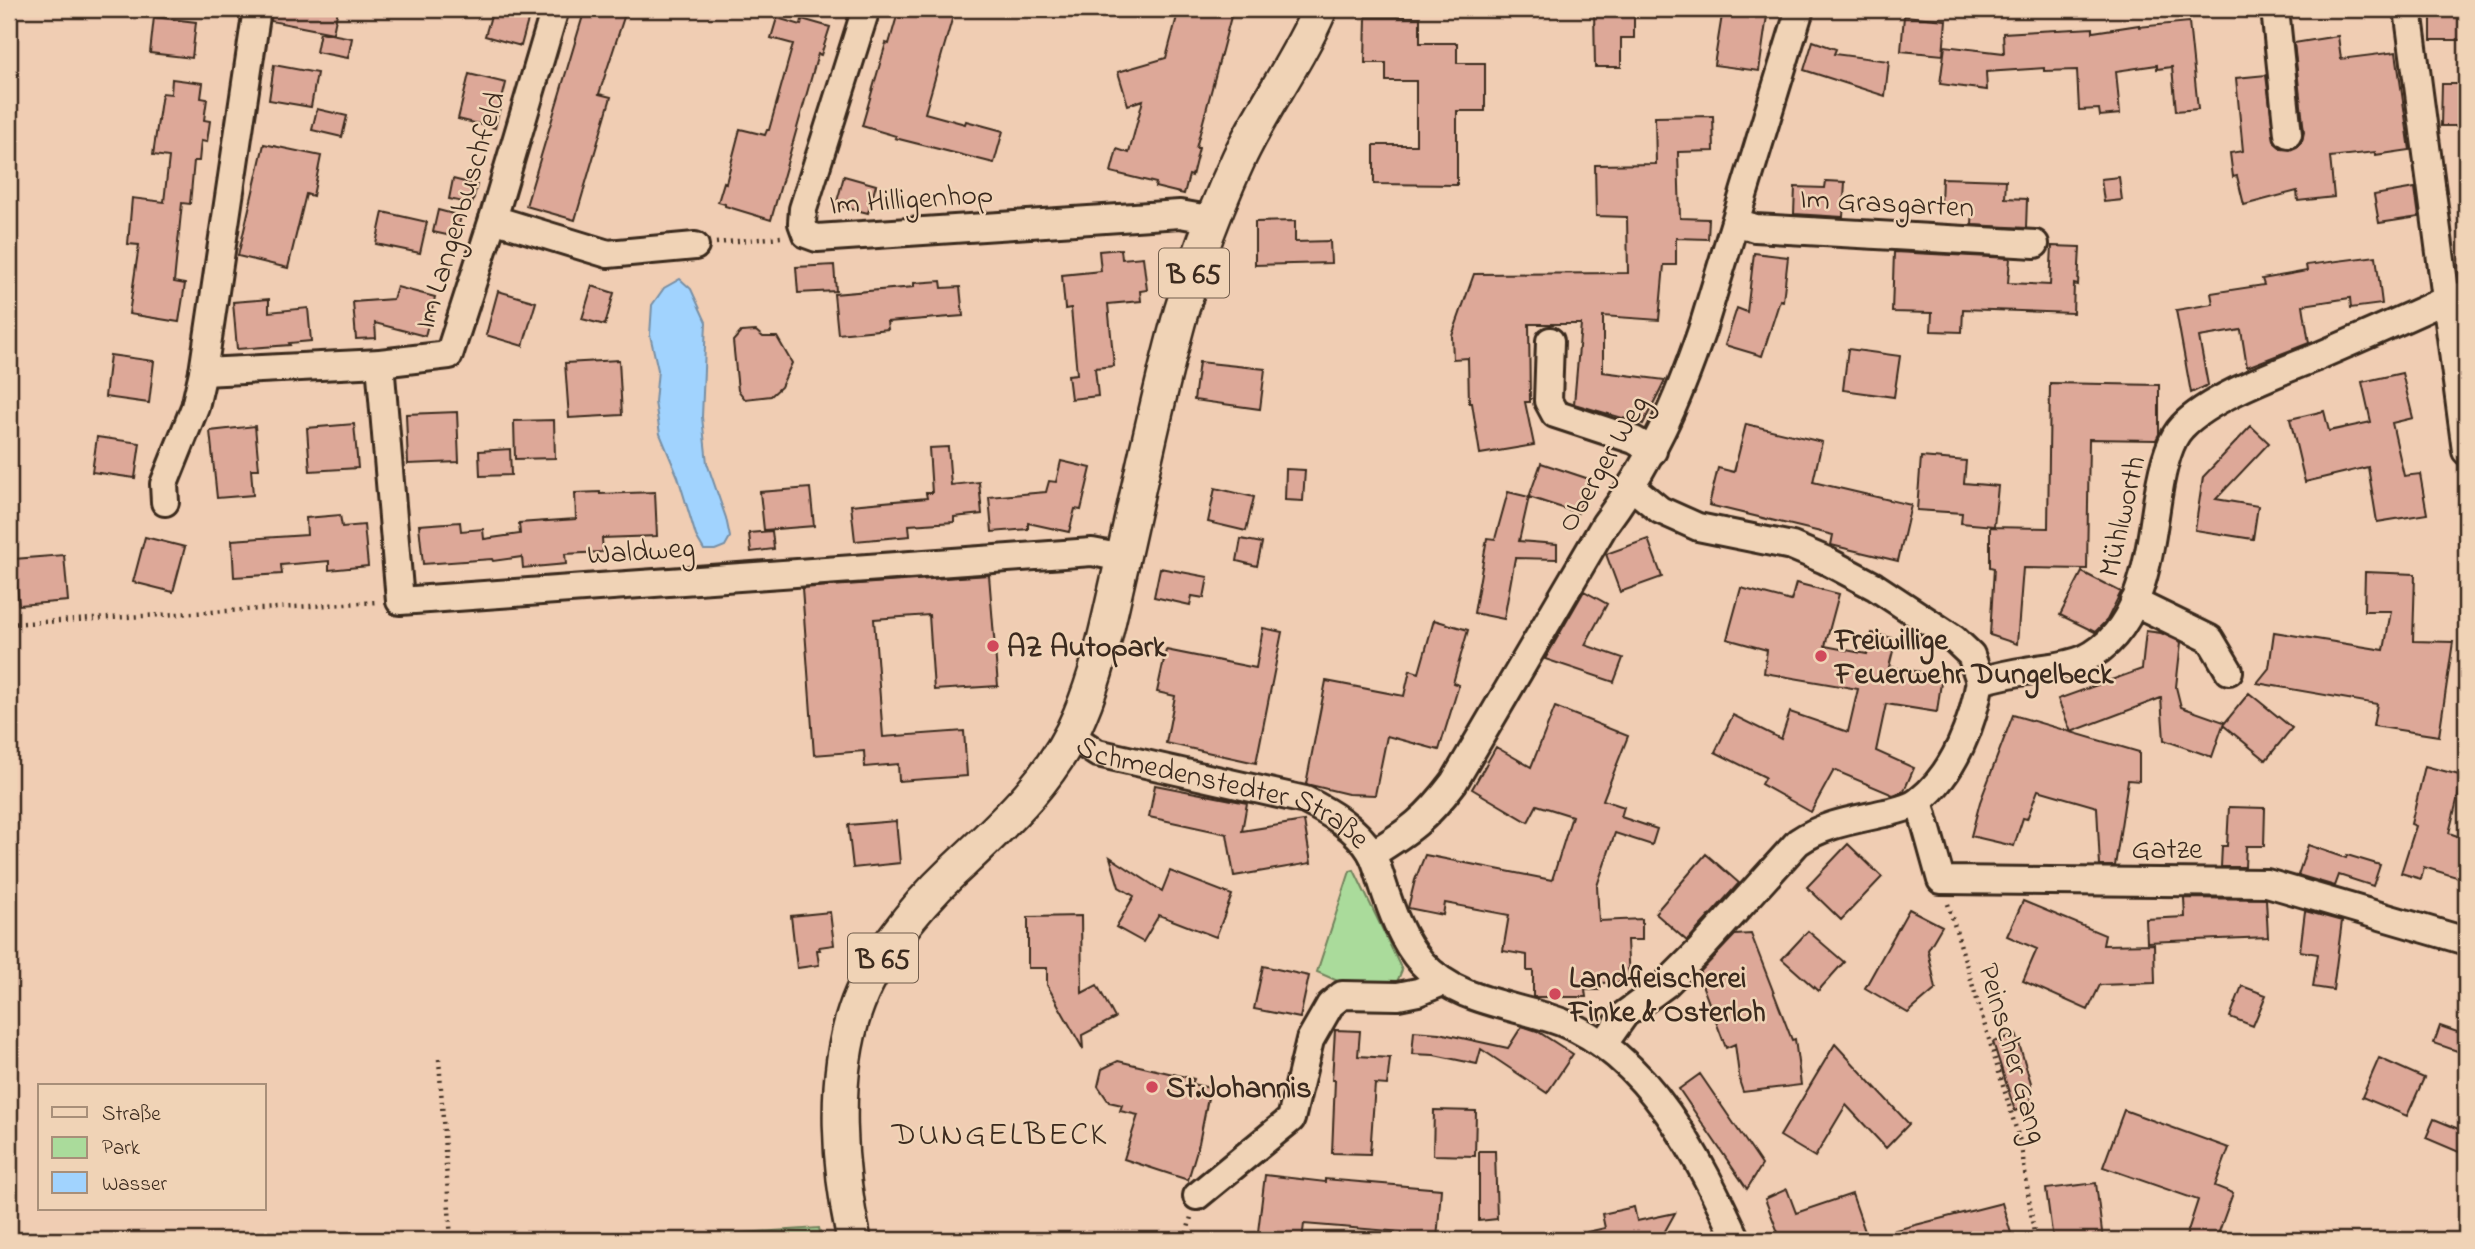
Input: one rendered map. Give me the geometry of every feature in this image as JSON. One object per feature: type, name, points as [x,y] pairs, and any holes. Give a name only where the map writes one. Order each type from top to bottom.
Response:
[{"type":"main road","name":"Schmedenstedter Straße","points":[[1070,735],[1080,717],[1097,668],[1181,313],[1195,269],[1238,160],[1320,9]]},
{"type":"main road","name":"B 65","points":[[854,1240],[844,1173],[841,1111],[848,1035],[866,982],[911,917],[948,876],[1007,820],[1044,777],[1070,735]]},
{"type":"street","points":[[165,502],[164,484],[195,408],[203,372],[257,9]]},
{"type":"street","name":"Im Langenbuschfeld","points":[[203,372],[380,363],[449,355],[493,219],[555,9]]},
{"type":"street","name":"Im Hilligenhop","points":[[866,9],[803,209],[802,223],[806,234],[817,238],[1180,214],[1214,220]]},
{"type":"street","name":"Oberger Weg","points":[[1372,853],[1413,828],[1431,812],[1454,782],[1605,524],[1632,487],[1653,451],[1686,376],[1737,222],[1800,9]]},
{"type":"street","points":[[2275,9],[2288,134]]},
{"type":"street","points":[[2407,9],[2456,298],[2466,450]]},
{"type":"street","points":[[493,219],[608,254],[695,246]]},
{"type":"street","name":"Im Grasgarten","points":[[1737,222],[1755,228],[2035,244]]},
{"type":"street","name":"Mühlworth","points":[[1980,681],[2028,670],[2057,667],[2083,659],[2100,649],[2118,631],[2142,585],[2166,459],[2180,428],[2200,411],[2258,382],[2456,298]]},
{"type":"street","points":[[1550,341],[1548,401],[1555,414],[1634,440],[1653,451]]},
{"type":"street","points":[[380,363],[400,601]]},
{"type":"street","points":[[1603,1045],[1625,1014],[1666,984],[1798,842],[1815,830],[1888,813],[1919,802],[1944,776],[1965,736],[1975,708],[1980,681],[1971,655],[1953,638],[1874,586],[1792,546],[1698,527],[1660,510],[1632,487]]},
{"type":"street","name":"Waldweg","points":[[400,601],[1092,552],[1123,558]]},
{"type":"street","points":[[2134,602],[2210,639],[2229,671]]},
{"type":"street","name":"Schmedenstedter Straße","points":[[1070,735],[1097,753],[1306,800],[1332,814],[1356,834],[1372,853],[1406,940],[1421,962],[1443,982],[1463,994],[1561,1022],[1603,1045],[1635,1073],[1671,1121],[1714,1191],[1737,1240]]},
{"type":"street","points":[[1919,802],[1941,880]]},
{"type":"street","name":"Gatze","points":[[1941,880],[2267,883],[2466,941]]},
{"type":"street","points":[[1198,1196],[1291,1119],[1310,1040],[1330,1005],[1342,995],[1398,996],[1418,992],[1443,982]]},
{"type":"path","points":[[695,246],[806,234]]},
{"type":"path","points":[[9,624],[400,601]]},
{"type":"path","name":"Peinscher Gang","points":[[1941,880],[2021,1145],[2035,1240]]},
{"type":"path","points":[[439,1059],[451,1240]]},
{"type":"green space","points":[[1354,870],[1402,970],[1397,982],[1385,988],[1349,986],[1317,972],[1350,871]]},
{"type":"green space","points":[[819,1228],[822,1240],[633,1240]]},
{"type":"water","points":[[680,279],[691,289],[706,322],[702,417],[707,463],[730,537],[725,546],[715,550],[704,550],[696,536],[678,477],[660,434],[655,402],[658,370],[650,335],[652,305],[664,288]]},
{"type":"building","points":[[272,9],[338,9],[333,33],[271,21]]},
{"type":"building","points":[[493,9],[531,9],[521,46],[485,36]]},
{"type":"building","points":[[585,9],[609,9],[625,14],[599,94],[611,97],[575,220],[526,206]]},
{"type":"building","points":[[899,9],[955,9],[925,113],[1003,131],[994,163],[895,138],[896,136],[862,126],[886,43],[889,44]]},
{"type":"building","points":[[1179,9],[1233,9],[1196,148],[1199,148],[1192,176],[1189,175],[1184,194],[1155,187],[1156,183],[1111,172],[1117,149],[1129,153],[1143,100],[1128,105],[1118,72],[1166,58]]},
{"type":"building","points":[[1594,9],[1634,9],[1634,38],[1621,38],[1621,67],[1595,67]]},
{"type":"building","points":[[1723,9],[1768,9],[1759,71],[1714,65]]},
{"type":"building","points":[[2431,9],[2466,9],[2466,40],[2431,40]]},
{"type":"building","points":[[1904,16],[1946,20],[1943,55],[1901,51]]},
{"type":"building","points":[[154,17],[196,22],[192,58],[150,53]]},
{"type":"building","points":[[1366,17],[1420,17],[1420,43],[1457,43],[1457,63],[1485,63],[1485,111],[1457,111],[1457,185],[1374,184],[1374,145],[1416,145],[1416,81],[1386,81],[1386,63],[1365,63]]},
{"type":"building","points":[[777,18],[801,25],[802,19],[830,27],[821,55],[818,54],[771,220],[718,202],[724,182],[726,183],[740,129],[765,135],[769,130],[793,44],[771,38]]},
{"type":"building","points":[[2189,22],[2198,109],[2176,111],[2172,67],[2157,69],[2157,65],[2116,71],[2120,114],[2100,116],[2099,109],[2079,110],[2077,70],[2044,71],[2044,68],[1986,72],[1987,90],[1940,84],[1945,46],[2004,53],[2003,33],[2093,28],[2093,32],[2139,25]]},
{"type":"building","points":[[320,32],[352,38],[348,58],[316,52]]},
{"type":"building","points":[[2338,36],[2341,59],[2396,52],[2410,150],[2330,157],[2334,197],[2298,201],[2297,191],[2244,205],[2237,176],[2233,177],[2230,153],[2243,151],[2236,78],[2266,75],[2275,143],[2282,149],[2290,150],[2302,141],[2304,132],[2294,43]]},
{"type":"building","points":[[1813,41],[1836,49],[1834,54],[1889,61],[1885,96],[1804,70]]},
{"type":"building","points":[[274,65],[317,73],[311,107],[269,100]]},
{"type":"building","points":[[469,74],[506,83],[495,128],[458,119]]},
{"type":"building","points":[[172,79],[203,83],[201,98],[207,99],[204,120],[210,121],[207,142],[201,141],[199,161],[194,161],[190,204],[182,203],[174,282],[185,284],[179,322],[129,314],[139,245],[128,244],[132,198],[164,202],[169,157],[153,155],[162,93],[171,94]]},
{"type":"building","points":[[2442,84],[2466,84],[2466,126],[2441,126]]},
{"type":"building","points":[[317,109],[347,116],[342,137],[312,130]]},
{"type":"building","points":[[1713,116],[1714,151],[1678,152],[1680,218],[1709,219],[1708,239],[1676,238],[1676,265],[1664,265],[1659,320],[1603,316],[1603,372],[1665,380],[1643,424],[1574,404],[1581,324],[1529,324],[1530,402],[1525,402],[1534,445],[1480,454],[1472,403],[1469,403],[1468,358],[1453,359],[1452,336],[1474,274],[1628,273],[1627,217],[1596,216],[1595,165],[1656,164],[1655,117]]},
{"type":"building","points":[[264,144],[321,156],[313,196],[306,194],[288,268],[238,256]]},
{"type":"building","points":[[844,176],[876,185],[868,213],[836,205]]},
{"type":"building","points":[[2119,177],[2122,200],[2104,202],[2101,179]]},
{"type":"building","points":[[1942,178],[2006,180],[2005,198],[2027,199],[2026,228],[1972,225],[1973,205],[1941,204]]},
{"type":"building","points":[[453,179],[477,185],[472,204],[449,199]]},
{"type":"building","points":[[1826,181],[1845,182],[1843,217],[1794,214],[1795,187],[1825,188]]},
{"type":"building","points":[[2415,188],[2419,217],[2379,223],[2374,195]]},
{"type":"building","points":[[438,210],[461,216],[456,237],[433,232]]},
{"type":"building","points":[[383,212],[427,222],[420,253],[376,244]]},
{"type":"building","points":[[1295,221],[1295,242],[1330,241],[1331,263],[1255,265],[1255,222]]},
{"type":"building","points":[[2052,246],[2080,247],[2073,313],[1963,309],[1962,332],[1931,331],[1932,313],[1892,312],[1894,252],[2010,258],[2008,283],[2050,285]]},
{"type":"building","points":[[1121,249],[1122,259],[1143,257],[1147,290],[1140,291],[1141,301],[1108,304],[1114,366],[1095,368],[1098,396],[1071,399],[1068,375],[1077,374],[1071,308],[1065,309],[1062,275],[1101,271],[1099,251]]},
{"type":"building","points":[[1754,253],[1788,257],[1783,301],[1780,300],[1762,356],[1725,345],[1737,308],[1747,312]]},
{"type":"building","points":[[2376,256],[2382,304],[2351,308],[2350,298],[2303,305],[2309,343],[2247,367],[2241,330],[2199,337],[2208,385],[2191,393],[2176,310],[2213,304],[2211,293],[2264,285],[2262,279],[2307,271],[2306,265]]},
{"type":"building","points":[[834,265],[836,291],[798,293],[796,267]]},
{"type":"building","points":[[941,281],[942,288],[960,287],[963,316],[887,322],[888,329],[838,334],[834,294],[914,287],[914,283]]},
{"type":"building","points":[[592,286],[614,293],[605,325],[582,319]]},
{"type":"building","points":[[397,287],[435,297],[425,336],[375,323],[376,338],[356,339],[353,302],[393,299]]},
{"type":"building","points":[[498,291],[536,302],[523,346],[486,335]]},
{"type":"building","points":[[269,299],[269,312],[308,308],[311,341],[237,349],[233,302]]},
{"type":"building","points":[[756,331],[763,337],[777,337],[792,363],[781,387],[771,396],[745,399],[738,390],[733,341],[741,332]]},
{"type":"building","points":[[1848,349],[1900,356],[1894,397],[1843,390]]},
{"type":"building","points":[[110,355],[154,361],[149,403],[105,397]]},
{"type":"building","points":[[619,360],[622,415],[569,418],[565,363]]},
{"type":"building","points":[[1199,362],[1265,369],[1260,409],[1194,400]]},
{"type":"building","points":[[2402,373],[2413,418],[2392,423],[2404,476],[2420,474],[2427,514],[2377,522],[2368,467],[2305,482],[2290,419],[2324,411],[2329,431],[2371,422],[2362,382]]},
{"type":"building","points":[[2050,383],[2159,385],[2159,434],[2156,440],[2089,439],[2087,569],[2023,568],[2017,644],[1990,635],[1994,568],[1990,567],[1990,527],[2048,528]]},
{"type":"building","points":[[457,412],[459,462],[408,464],[406,414]]},
{"type":"building","points":[[554,420],[555,458],[515,459],[514,421]]},
{"type":"building","points":[[354,424],[358,468],[310,471],[307,428]]},
{"type":"building","points":[[1746,424],[1822,442],[1813,482],[1911,505],[1898,561],[1831,545],[1833,535],[1709,505],[1718,468],[1734,472]]},
{"type":"building","points":[[255,426],[259,469],[251,469],[253,495],[217,498],[210,431]]},
{"type":"building","points":[[2251,426],[2269,443],[2216,499],[2258,506],[2253,539],[2195,530],[2203,477]]},
{"type":"building","points":[[97,437],[140,443],[135,478],[92,472]]},
{"type":"building","points":[[948,447],[951,485],[979,482],[982,514],[954,517],[954,522],[909,525],[910,536],[855,541],[851,505],[927,498],[926,493],[932,493],[929,448]]},
{"type":"building","points":[[510,449],[511,475],[480,476],[479,451]]},
{"type":"building","points":[[1921,457],[1966,461],[1964,483],[1998,486],[1994,526],[1961,523],[1962,513],[1917,510]]},
{"type":"building","points":[[1061,461],[1091,468],[1081,510],[1075,509],[1069,532],[1028,523],[1028,529],[992,532],[989,497],[1046,492],[1049,481],[1056,482]]},
{"type":"building","points":[[1541,463],[1589,479],[1578,513],[1529,497]]},
{"type":"building","points":[[1286,469],[1305,470],[1303,501],[1285,500]]},
{"type":"building","points":[[810,488],[814,526],[764,530],[760,492]]},
{"type":"building","points":[[1215,488],[1254,497],[1246,531],[1208,522]]},
{"type":"building","points":[[655,492],[657,536],[602,538],[603,552],[565,554],[566,564],[523,568],[522,557],[423,564],[419,525],[460,522],[461,531],[483,529],[484,539],[520,534],[519,523],[576,519],[575,493]]},
{"type":"building","points":[[1508,492],[1529,497],[1519,541],[1557,544],[1557,559],[1515,558],[1504,619],[1474,613],[1487,538],[1495,539]]},
{"type":"building","points":[[340,515],[342,527],[364,525],[368,566],[329,570],[329,561],[281,565],[282,574],[234,577],[232,540],[307,535],[306,518]]},
{"type":"building","points":[[772,531],[774,549],[751,552],[749,533]]},
{"type":"building","points":[[145,537],[185,547],[173,592],[133,582]]},
{"type":"building","points":[[1241,539],[1262,543],[1257,566],[1237,561]]},
{"type":"building","points":[[1648,539],[1662,577],[1620,592],[1606,554]]},
{"type":"building","points":[[64,555],[68,601],[19,605],[14,559]]},
{"type":"building","points":[[1160,568],[1208,577],[1204,598],[1192,596],[1190,605],[1154,597]]},
{"type":"building","points":[[2082,572],[2121,592],[2107,620],[2095,632],[2060,615]]},
{"type":"building","points":[[2365,572],[2415,574],[2413,641],[2453,642],[2439,736],[2373,726],[2377,704],[2257,683],[2269,668],[2274,632],[2384,650],[2391,611],[2364,611]]},
{"type":"building","points":[[989,575],[998,686],[934,690],[929,615],[874,619],[883,737],[964,731],[967,776],[899,781],[898,764],[865,767],[864,751],[814,755],[802,588]]},
{"type":"building","points":[[1796,583],[1839,594],[1825,646],[1867,654],[1872,633],[1896,639],[1889,667],[1942,675],[1937,712],[1886,704],[1876,751],[1914,768],[1904,791],[1893,795],[1834,770],[1811,812],[1761,784],[1765,777],[1715,752],[1733,715],[1781,739],[1790,712],[1848,732],[1858,689],[1764,673],[1767,650],[1727,639],[1741,588],[1791,601]]},
{"type":"building","points":[[1584,591],[1607,604],[1585,645],[1623,658],[1614,682],[1545,659]]},
{"type":"building","points":[[1434,620],[1468,630],[1453,683],[1459,685],[1439,750],[1387,736],[1375,795],[1348,794],[1306,784],[1326,681],[1404,696],[1410,670],[1419,673]]},
{"type":"building","points":[[1263,628],[1282,632],[1256,763],[1166,743],[1175,696],[1157,692],[1166,650],[1256,668]]},
{"type":"building","points":[[2146,631],[2161,633],[2181,642],[2176,687],[2181,707],[2224,722],[2212,757],[2164,740],[2161,698],[2071,732],[2058,699],[2142,669]]},
{"type":"building","points":[[2249,693],[2292,728],[2266,760],[2223,725]]},
{"type":"building","points":[[1555,707],[1628,736],[1603,800],[1624,807],[1621,817],[1657,829],[1652,845],[1615,833],[1597,886],[1599,921],[1642,919],[1642,940],[1627,940],[1629,982],[1599,983],[1599,990],[1585,990],[1586,997],[1533,997],[1533,971],[1527,971],[1527,955],[1503,951],[1509,915],[1445,903],[1443,915],[1408,908],[1425,855],[1552,880],[1572,816],[1537,805],[1528,822],[1472,789],[1496,747],[1531,767]]},
{"type":"building","points":[[2013,715],[2139,752],[2139,781],[2128,780],[2115,866],[2100,866],[2097,807],[2038,790],[2027,819],[2023,818],[2014,846],[1971,836],[1980,802]]},
{"type":"building","points":[[2425,766],[2463,776],[2449,833],[2466,839],[2466,880],[2424,867],[2421,879],[2401,873],[2416,826],[2411,824]]},
{"type":"building","points":[[1155,785],[1247,803],[1242,831],[1304,821],[1311,863],[1234,876],[1227,834],[1149,817]]},
{"type":"building","points":[[2229,807],[2265,808],[2264,846],[2246,846],[2245,867],[2221,867],[2222,846],[2227,846]]},
{"type":"building","points":[[896,821],[900,863],[853,868],[848,825]]},
{"type":"building","points":[[1848,844],[1882,877],[1841,920],[1807,887]]},
{"type":"building","points":[[2308,845],[2346,858],[2347,855],[2380,865],[2373,886],[2339,875],[2335,886],[2298,875]]},
{"type":"building","points":[[1706,854],[1739,883],[1687,941],[1655,913]]},
{"type":"building","points":[[1110,857],[1162,891],[1170,871],[1232,895],[1216,937],[1159,915],[1143,942],[1116,927],[1134,896],[1119,887]]},
{"type":"building","points":[[2184,898],[2266,899],[2268,937],[2147,942],[2146,919],[2185,917]]},
{"type":"building","points":[[2023,901],[2105,935],[2103,945],[2154,944],[2155,983],[2100,985],[2088,1010],[2023,981],[2037,949],[2007,936]]},
{"type":"building","points":[[1909,909],[1942,926],[1928,950],[1936,989],[1908,1013],[1865,988]]},
{"type":"building","points":[[2305,911],[2342,921],[2333,990],[2313,987],[2318,954],[2300,951]]},
{"type":"building","points":[[830,912],[834,945],[819,947],[819,965],[797,968],[791,916]]},
{"type":"building","points":[[1081,916],[1082,993],[1097,985],[1115,1018],[1082,1035],[1083,1049],[1047,985],[1047,968],[1028,968],[1028,917]]},
{"type":"building","points":[[1808,931],[1844,962],[1818,991],[1782,959]]},
{"type":"building","points":[[1751,934],[1792,1040],[1795,1039],[1801,1085],[1743,1092],[1735,1044],[1726,1048],[1698,974],[1735,935]]},
{"type":"building","points":[[1263,966],[1309,976],[1300,1018],[1254,1009]]},
{"type":"building","points":[[2242,986],[2266,995],[2253,1026],[2230,1017]]},
{"type":"building","points":[[1522,1026],[1537,1031],[1573,1054],[1547,1093],[1481,1049],[1477,1064],[1434,1055],[1412,1054],[1414,1031],[1439,1033],[1508,1048]]},
{"type":"building","points":[[2440,1026],[2466,1035],[2466,1054],[2434,1043]]},
{"type":"building","points":[[1335,1030],[1360,1031],[1358,1056],[1390,1058],[1387,1085],[1375,1084],[1370,1154],[1332,1153]]},
{"type":"building","points":[[2016,1034],[2031,1083],[2030,1106],[2015,1111],[1993,1042]]},
{"type":"building","points":[[1835,1044],[1909,1124],[1886,1148],[1846,1105],[1815,1157],[1780,1136]]},
{"type":"building","points":[[2379,1058],[2424,1078],[2407,1116],[2362,1097]]},
{"type":"building","points":[[1118,1061],[1194,1079],[1192,1084],[1210,1088],[1188,1180],[1124,1159],[1138,1115],[1120,1111],[1122,1105],[1109,1102],[1098,1086],[1102,1069]]},
{"type":"building","points":[[1700,1074],[1762,1165],[1747,1189],[1679,1089]]},
{"type":"building","points":[[1434,1110],[1476,1111],[1475,1156],[1433,1155]]},
{"type":"building","points":[[2124,1110],[2229,1148],[2215,1186],[2233,1193],[2216,1240],[2185,1240],[2198,1200],[2103,1167]]},
{"type":"building","points":[[2434,1119],[2466,1132],[2466,1155],[2426,1138]]},
{"type":"building","points":[[1479,1151],[1495,1151],[1497,1219],[1479,1221]]},
{"type":"building","points":[[1265,1175],[1325,1182],[1325,1179],[1441,1189],[1437,1240],[1401,1240],[1402,1232],[1304,1224],[1302,1240],[1257,1240]]},
{"type":"building","points":[[2096,1183],[2103,1240],[2053,1240],[2046,1189]]},
{"type":"building","points":[[1787,1189],[1796,1213],[1852,1194],[1868,1240],[1781,1240],[1765,1199]]},
{"type":"building","points":[[2002,1203],[2013,1240],[1881,1240],[1880,1234]]},
{"type":"building","points":[[1634,1207],[1637,1221],[1675,1213],[1660,1240],[1587,1240],[1587,1232],[1605,1228],[1602,1214]]},
{"type":"place","name":"AZ Autopark","points":[[993,646]]},
{"type":"place","name":"Freiwillige Feuerwehr Dungelbeck","points":[[1821,656]]},
{"type":"place","name":"Landfleischerei Finke & Osterloh","points":[[1555,994]]},
{"type":"place","name":"St.Johannis","points":[[1152,1087]]},
{"type":"district","name":"DUNGELBECK","points":[[1000,1132]]}]
